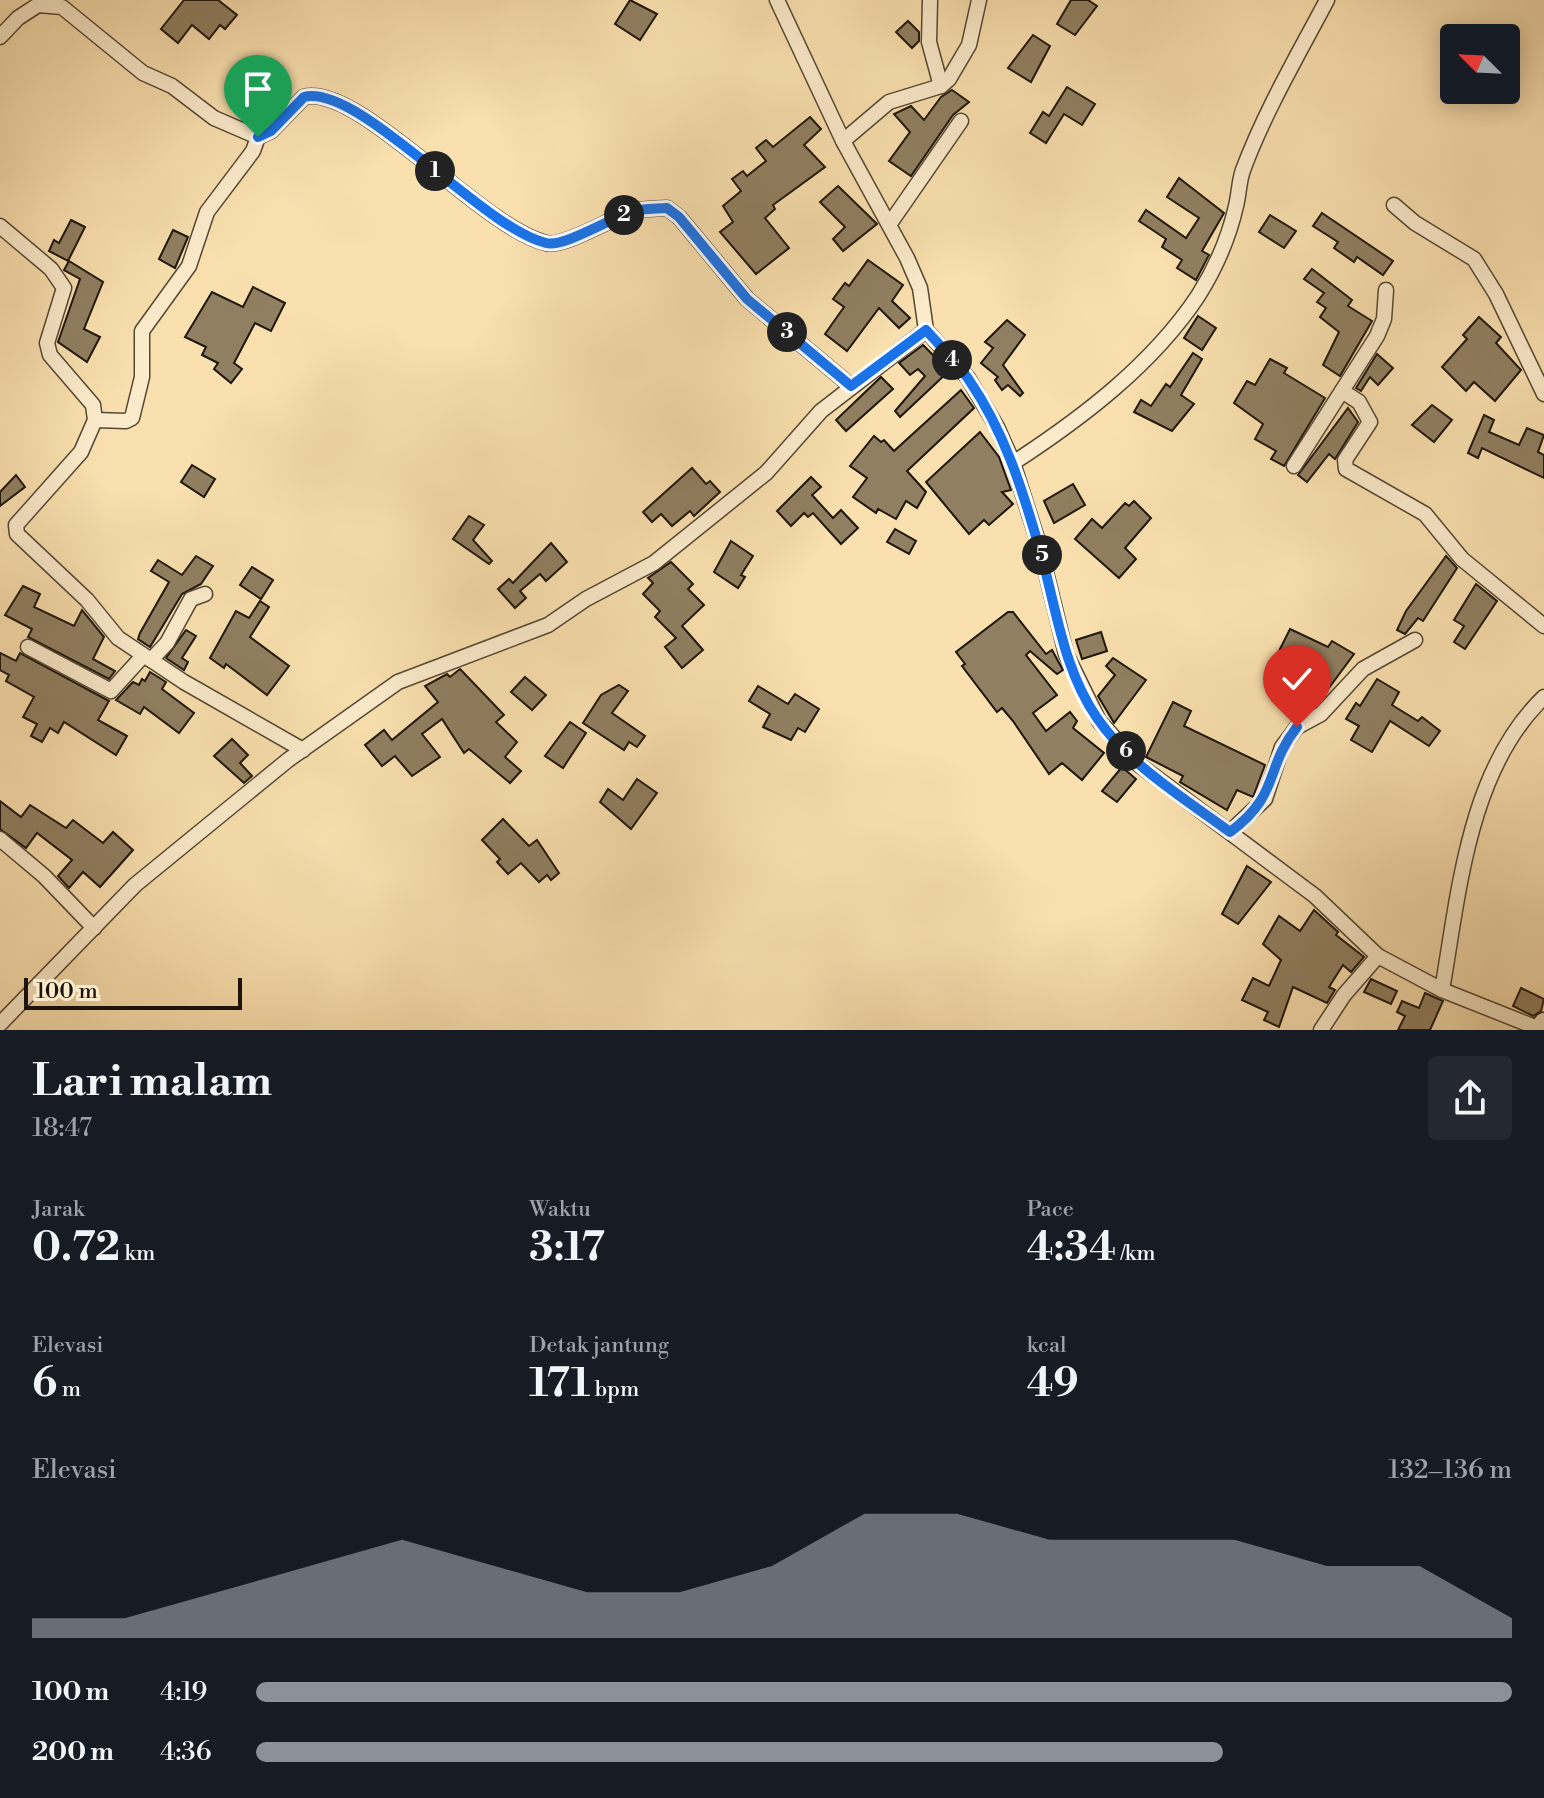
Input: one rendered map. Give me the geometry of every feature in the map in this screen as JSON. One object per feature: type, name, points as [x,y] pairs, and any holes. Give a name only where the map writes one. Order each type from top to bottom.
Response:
[{"type":"main road","points":[[1540,1030],[1544,1023]]},
{"type":"street","points":[[777,0],[843,141],[891,222],[920,288],[926,330],[968,378],[997,427],[1013,463],[1040,548],[1066,654],[1085,699],[1099,721],[1138,764],[1315,896],[1378,956],[1442,990],[1540,1030]]},
{"type":"street","points":[[930,0],[929,42],[941,86]]},
{"type":"street","points":[[843,141],[889,102],[941,86],[961,62],[979,0]]},
{"type":"street","points":[[1013,463],[1061,431],[1138,368],[1197,297],[1221,255],[1236,208],[1242,172],[1288,72],[1327,0]]},
{"type":"street","points":[[0,37],[18,18],[38,5],[62,7],[143,73],[172,86],[214,118],[258,137]]},
{"type":"street","points":[[95,420],[126,421],[132,418],[142,377],[142,331],[189,266],[207,212],[253,151],[258,137],[271,131],[304,97],[326,97],[361,115],[509,224],[547,244],[566,240],[633,211],[667,208],[679,217],[747,299],[851,386]]},
{"type":"street","points":[[891,222],[961,121]]},
{"type":"street","points":[[1394,205],[1415,223],[1474,259],[1496,294],[1544,394]]},
{"type":"street","points":[[0,226],[51,269],[64,288],[47,343],[55,362],[86,394],[95,420],[81,452],[16,525],[17,534],[87,600],[118,638],[146,658],[303,750]]},
{"type":"street","points":[[1294,466],[1384,319],[1386,290]]},
{"type":"street","points":[[0,1024],[144,877],[303,750],[398,682],[548,625],[586,599],[654,563],[766,473],[821,411],[926,330]]},
{"type":"street","points":[[1342,391],[1359,402],[1370,422],[1345,460],[1346,469],[1425,514],[1462,559],[1544,626]]},
{"type":"street","points":[[28,647],[111,691],[167,643],[183,609],[191,599],[205,594]]},
{"type":"street","points":[[1230,832],[1250,817],[1265,799],[1282,747],[1297,727],[1321,714],[1363,669],[1415,640]]},
{"type":"street","points":[[1442,990],[1467,840],[1482,795],[1519,729],[1544,697]]},
{"type":"street","points":[[0,839],[44,876],[94,928]]},
{"type":"street","points":[[1321,1030],[1344,995],[1378,956]]},
{"type":"building","points":[[184,0],[218,0],[237,15],[225,29],[220,25],[209,39],[192,25],[178,43],[161,29]]},
{"type":"building","points":[[630,0],[657,14],[640,40],[615,24]]},
{"type":"building","points":[[1071,0],[1088,0],[1097,6],[1075,35],[1057,24]]},
{"type":"building","points":[[908,21],[919,32],[919,41],[912,48],[896,32]]},
{"type":"building","points":[[1033,35],[1050,46],[1031,82],[1008,68]]},
{"type":"building","points":[[1067,87],[1095,104],[1082,125],[1064,114],[1046,143],[1030,133],[1043,112],[1049,116]]},
{"type":"building","points":[[952,90],[969,102],[953,115],[911,176],[889,161],[910,132],[894,114],[911,106],[924,120],[941,97]]},
{"type":"building","points":[[810,117],[821,129],[804,145],[825,167],[773,205],[775,209],[765,218],[789,248],[756,274],[720,232],[733,222],[723,206],[741,191],[732,179],[743,171],[747,176],[766,161],[756,148],[766,140],[773,147]]},
{"type":"building","points":[[1179,178],[1224,213],[1202,251],[1209,255],[1196,280],[1177,268],[1182,260],[1162,247],[1166,239],[1139,221],[1146,210],[1186,238],[1199,218],[1167,197]]},
{"type":"building","points":[[838,186],[877,224],[843,251],[833,239],[845,227],[820,202]]},
{"type":"building","points":[[1322,213],[1393,261],[1383,275],[1357,257],[1354,262],[1334,248],[1338,242],[1313,226]]},
{"type":"building","points":[[1270,215],[1296,231],[1284,248],[1259,232]]},
{"type":"building","points":[[71,220],[85,227],[68,261],[49,251],[54,240],[59,243]]},
{"type":"building","points":[[173,230],[188,237],[175,268],[159,259]]},
{"type":"building","points":[[868,260],[903,285],[892,301],[910,318],[899,328],[879,308],[847,351],[825,334],[844,307],[833,299],[845,283],[849,286]]},
{"type":"building","points":[[69,261],[103,282],[84,329],[100,337],[87,362],[58,342],[80,279],[64,270]]},
{"type":"building","points":[[1312,269],[1352,300],[1348,306],[1372,321],[1340,376],[1323,365],[1339,332],[1320,317],[1326,308],[1317,302],[1324,293],[1304,279]]},
{"type":"building","points":[[253,287],[285,303],[271,331],[255,323],[234,363],[242,369],[231,383],[214,369],[218,363],[202,355],[206,347],[185,337],[212,292],[243,307]]},
{"type":"building","points":[[1198,316],[1216,328],[1202,350],[1184,338]]},
{"type":"building","points":[[1479,317],[1501,337],[1496,343],[1521,370],[1495,401],[1474,382],[1466,391],[1442,367],[1467,339],[1463,335]]},
{"type":"building","points":[[1007,320],[1025,335],[1003,365],[1023,393],[1020,396],[1008,385],[1002,390],[995,380],[998,377],[981,363],[993,348],[985,342]]},
{"type":"building","points":[[923,345],[949,371],[900,417],[895,411],[925,376],[918,369],[910,375],[899,363]]},
{"type":"building","points":[[1193,353],[1202,359],[1181,395],[1194,404],[1172,431],[1134,412],[1141,400],[1151,406],[1166,384],[1170,387]]},
{"type":"building","points":[[1377,354],[1393,368],[1378,385],[1370,377],[1361,391],[1356,388]]},
{"type":"building","points":[[1270,359],[1287,368],[1284,373],[1325,398],[1284,466],[1271,459],[1276,451],[1255,439],[1263,424],[1234,403],[1247,381],[1255,385]]},
{"type":"building","points":[[881,377],[893,389],[846,431],[836,420]]},
{"type":"building","points":[[961,390],[974,408],[907,471],[926,492],[917,508],[906,501],[896,519],[878,509],[876,513],[853,497],[867,478],[850,466],[874,436],[881,442],[884,440],[894,451]]},
{"type":"building","points":[[1432,405],[1452,420],[1434,442],[1412,425]]},
{"type":"building","points":[[1348,408],[1358,422],[1335,459],[1329,454],[1307,482],[1298,475]]},
{"type":"building","points":[[1484,415],[1494,420],[1489,432],[1519,445],[1527,428],[1544,435],[1538,452],[1544,455],[1544,478],[1482,448],[1478,458],[1468,453]]},
{"type":"building","points":[[980,432],[999,457],[1011,490],[1002,492],[1013,504],[989,525],[984,520],[969,534],[926,482]]},
{"type":"building","points":[[192,465],[215,479],[204,497],[181,482]]},
{"type":"building","points":[[692,468],[706,484],[710,481],[720,492],[694,516],[690,511],[672,526],[661,514],[652,522],[643,512]]},
{"type":"building","points":[[16,475],[25,487],[0,506],[0,492]]},
{"type":"building","points":[[811,477],[821,487],[812,495],[833,518],[841,510],[858,528],[841,544],[813,513],[808,517],[804,513],[791,526],[777,511]]},
{"type":"building","points":[[1073,484],[1085,505],[1054,523],[1044,501]]},
{"type":"building","points":[[1134,501],[1151,518],[1125,548],[1136,559],[1119,578],[1075,539],[1092,519],[1102,528],[1125,503],[1129,506]]},
{"type":"building","points":[[469,516],[484,525],[473,540],[492,561],[489,564],[453,539]]},
{"type":"building","points":[[895,529],[916,541],[909,554],[887,542]]},
{"type":"building","points":[[731,541],[753,556],[741,575],[745,577],[738,588],[714,572]]},
{"type":"building","points":[[551,543],[567,562],[546,581],[540,574],[520,591],[526,598],[515,608],[498,589],[509,579],[513,583]]},
{"type":"building","points":[[196,556],[213,566],[201,584],[182,594],[150,647],[138,639],[169,582],[151,571],[158,560],[182,575]]},
{"type":"building","points":[[1446,556],[1457,568],[1423,621],[1418,618],[1405,634],[1397,630],[1406,611]]},
{"type":"building","points":[[671,562],[693,584],[688,589],[704,605],[682,626],[703,650],[682,668],[665,647],[676,638],[655,617],[660,611],[643,594],[653,583],[648,578]]},
{"type":"building","points":[[252,567],[273,580],[261,599],[240,585]]},
{"type":"building","points":[[1476,584],[1497,601],[1465,649],[1454,642],[1464,626],[1454,620]]},
{"type":"building","points":[[23,586],[40,594],[34,607],[74,626],[82,610],[104,637],[93,659],[115,671],[109,679],[28,637],[32,629],[5,615]]},
{"type":"building","points":[[260,601],[269,607],[250,637],[289,666],[267,695],[226,664],[224,668],[210,658],[236,611],[249,618]]},
{"type":"building","points":[[1008,612],[1013,612],[1046,654],[1052,650],[1063,670],[1057,674],[1030,651],[1026,655],[1057,695],[1033,713],[1046,731],[1070,712],[1077,721],[1073,728],[1104,753],[1082,780],[1062,763],[1049,774],[1013,721],[1002,708],[997,712],[962,666],[965,664],[956,652]]},
{"type":"building","points":[[1290,629],[1328,647],[1332,641],[1354,654],[1320,700],[1303,689],[1306,684],[1295,676],[1300,668],[1276,657]]},
{"type":"building","points":[[186,630],[196,636],[182,658],[188,662],[184,670],[166,658]]},
{"type":"building","points":[[1101,632],[1107,651],[1082,659],[1076,640]]},
{"type":"building","points":[[0,653],[16,661],[20,653],[109,701],[98,720],[127,736],[116,755],[64,722],[58,733],[50,728],[42,742],[31,736],[37,724],[23,717],[34,697],[6,681],[9,675],[0,670]]},
{"type":"building","points":[[1113,658],[1146,680],[1114,723],[1098,696],[1115,675],[1106,666]]},
{"type":"building","points":[[460,669],[504,715],[496,722],[517,742],[505,757],[521,771],[510,783],[469,749],[464,753],[442,719],[422,734],[440,757],[412,776],[395,756],[382,766],[365,745],[384,730],[392,740],[438,702],[425,686],[447,674],[450,677]]},
{"type":"building","points":[[150,672],[166,682],[162,689],[194,713],[179,733],[144,707],[140,714],[116,700],[133,682],[139,685],[142,679],[145,681]]},
{"type":"building","points":[[525,677],[546,695],[532,710],[511,692]]},
{"type":"building","points":[[1377,679],[1399,692],[1392,705],[1418,721],[1422,717],[1440,731],[1429,746],[1390,721],[1372,752],[1351,740],[1359,726],[1346,719],[1356,703],[1360,706]]},
{"type":"building","points":[[619,685],[628,691],[612,713],[645,736],[637,747],[629,742],[624,750],[583,723],[601,695]]},
{"type":"building","points":[[758,686],[788,704],[795,694],[819,709],[805,732],[798,728],[791,740],[763,727],[770,714],[749,701]]},
{"type":"building","points":[[1173,702],[1191,711],[1184,726],[1265,765],[1253,797],[1237,790],[1227,810],[1180,782],[1183,776],[1146,757]]},
{"type":"building","points":[[570,722],[586,733],[563,768],[545,756]]},
{"type":"building","points":[[232,739],[248,755],[240,763],[252,776],[244,783],[214,756]]},
{"type":"building","points":[[1122,767],[1136,779],[1117,802],[1102,791]]},
{"type":"building","points":[[637,779],[657,793],[631,829],[600,802],[608,789],[623,800]]},
{"type":"building","points":[[0,801],[21,817],[30,805],[66,828],[73,820],[103,843],[113,832],[133,850],[100,887],[83,872],[69,888],[58,876],[72,860],[37,833],[26,848],[0,829]]},
{"type":"building","points":[[503,819],[529,846],[537,840],[559,873],[551,880],[547,875],[539,882],[521,863],[508,874],[497,862],[500,859],[482,840]]},
{"type":"building","points":[[1247,866],[1271,882],[1238,924],[1222,914]]},
{"type":"building","points":[[1314,910],[1338,932],[1336,935],[1364,957],[1351,972],[1343,965],[1329,987],[1335,990],[1327,1003],[1293,987],[1279,1027],[1264,1020],[1268,1012],[1242,1000],[1253,978],[1269,986],[1281,960],[1263,944],[1279,916],[1300,931]]},
{"type":"building","points":[[1371,979],[1397,991],[1391,1004],[1364,992]]},
{"type":"building","points":[[1521,988],[1544,999],[1541,1011],[1533,1016],[1513,1006]]},
{"type":"building","points":[[1425,993],[1443,1001],[1430,1030],[1398,1030],[1405,1016],[1397,1012],[1402,1001],[1419,1008]]},
{"type":"route","points":[[258,137],[271,131],[286,112],[304,97],[314,94],[326,97],[361,115],[468,196],[509,224],[547,244],[566,240],[633,211],[667,208],[679,217],[747,299],[851,386],[926,330],[968,378],[997,427],[1013,463],[1040,548],[1066,654],[1077,682],[1099,721],[1138,764],[1230,832],[1250,817],[1265,799],[1282,747],[1297,727]]}]
